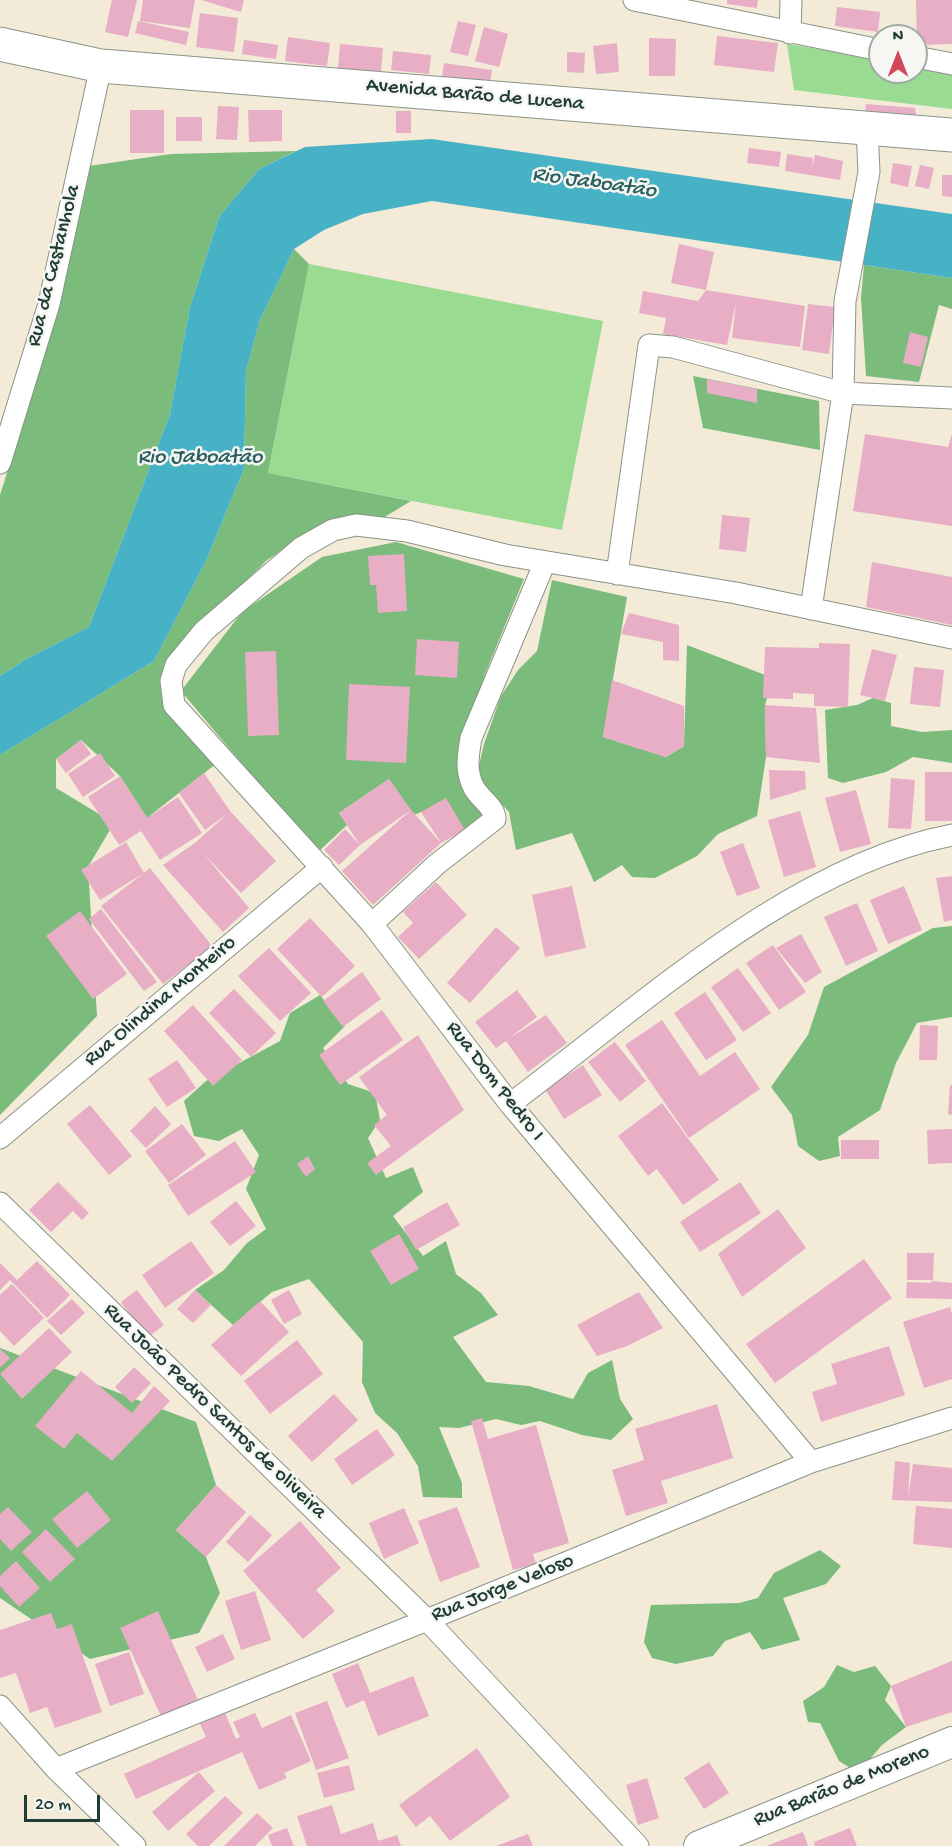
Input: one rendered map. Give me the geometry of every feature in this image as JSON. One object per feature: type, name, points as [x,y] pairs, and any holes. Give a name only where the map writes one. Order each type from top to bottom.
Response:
[{"type":"main road","name":"Avenida Barão de Lucena","points":[[0,44],[101,66],[952,135]]},
{"type":"street","points":[[634,0],[868,48]]},
{"type":"street","points":[[790,33],[791,0]]},
{"type":"street","points":[[928,59],[952,64]]},
{"type":"street","name":"Rua da Castanhola","points":[[0,463],[49,304],[101,66]]},
{"type":"street","points":[[811,609],[843,393],[845,301],[869,172],[867,128]]},
{"type":"street","points":[[617,574],[650,345],[673,347],[843,393],[952,398]]},
{"type":"street","name":"Rua Dom Pedro I","points":[[544,562],[407,531],[357,525],[333,530],[301,548],[204,631],[176,665],[171,681],[174,705],[372,924],[510,1104],[811,1462]]},
{"type":"street","points":[[372,924],[437,864],[495,819],[494,813],[475,790],[469,776],[467,764],[471,738],[544,562],[736,593],[952,638]]},
{"type":"street","points":[[510,1104],[710,952],[760,918],[824,880],[912,845],[952,835]]},
{"type":"street","name":"Rua Olindina Monteiro","points":[[0,1138],[322,867]]},
{"type":"street","name":"Rua João Pedro Santos de oliveira","points":[[0,1203],[427,1620]]},
{"type":"street","name":"Rua Jorge Veloso","points":[[56,1769],[811,1462],[952,1418]]},
{"type":"street","points":[[427,1620],[638,1846]]},
{"type":"street","points":[[0,1706],[56,1769],[135,1846]]},
{"type":"street","name":"Rua Barão de Moreno","points":[[699,1846],[952,1743]]},
{"type":"green space","points":[[787,44],[868,57],[868,84],[928,84],[928,66],[952,70],[952,109],[794,90]]},
{"type":"green space","points":[[296,151],[259,169],[219,217],[190,307],[170,414],[89,627],[28,658],[0,676],[0,495],[33,392],[89,166],[171,154]]},
{"type":"green space","points":[[294,249],[309,264],[268,473],[411,501],[383,518],[331,519],[267,560],[175,653],[161,696],[217,763],[147,818],[120,776],[81,740],[56,759],[56,788],[114,823],[88,867],[97,1016],[0,1115],[0,755],[154,661],[206,561],[244,469],[246,370],[260,320]]},
{"type":"green space","points":[[309,264],[603,321],[562,530],[268,473]]},
{"type":"green space","points":[[864,265],[952,278],[952,309],[939,305],[919,382],[866,376],[861,298]]},
{"type":"green space","points":[[693,376],[819,401],[820,450],[703,428]]},
{"type":"green space","points":[[396,542],[524,579],[485,674],[459,760],[482,816],[465,830],[426,810],[414,815],[389,779],[339,813],[347,825],[317,853],[181,691],[242,612],[322,557]]},
{"type":"green space","points":[[552,580],[627,597],[603,737],[666,757],[684,746],[687,645],[773,678],[765,705],[766,757],[757,816],[718,834],[697,856],[655,878],[632,877],[622,865],[594,882],[572,833],[516,850],[509,812],[476,778],[484,744],[501,696],[518,670],[537,651]]},
{"type":"green space","points":[[873,698],[891,703],[891,726],[922,732],[952,730],[952,763],[913,757],[886,772],[843,783],[828,778],[825,710],[857,705]]},
{"type":"green space","points":[[952,926],[952,1017],[917,1023],[896,1063],[880,1110],[838,1137],[840,1156],[819,1161],[798,1146],[792,1115],[771,1087],[808,1035],[824,987],[933,928]]},
{"type":"green space","points":[[320,995],[345,1026],[323,1048],[348,1084],[375,1093],[380,1120],[368,1138],[386,1178],[413,1167],[423,1192],[393,1216],[423,1256],[446,1241],[456,1274],[481,1293],[498,1315],[453,1337],[486,1382],[529,1386],[573,1399],[588,1373],[612,1360],[620,1399],[633,1419],[611,1440],[582,1435],[540,1421],[521,1425],[496,1419],[459,1428],[439,1427],[462,1483],[462,1498],[423,1497],[418,1466],[397,1433],[375,1413],[362,1382],[363,1342],[309,1279],[272,1292],[233,1325],[195,1290],[224,1270],[247,1243],[266,1229],[246,1189],[259,1155],[242,1129],[219,1141],[194,1136],[184,1101],[206,1081],[280,1041],[290,1013]]},
{"type":"green space","points":[[0,1348],[196,1422],[216,1485],[176,1530],[206,1557],[220,1593],[199,1633],[90,1659],[0,1598]]},
{"type":"green space","points":[[820,1550],[841,1566],[826,1584],[783,1598],[800,1640],[762,1650],[750,1632],[725,1641],[713,1656],[676,1664],[652,1658],[644,1642],[651,1605],[739,1603],[758,1598],[774,1573]]},
{"type":"green space","points":[[837,1665],[854,1672],[875,1666],[891,1686],[885,1700],[906,1727],[882,1745],[858,1773],[839,1761],[820,1723],[808,1722],[803,1701],[824,1687]]},
{"type":"water","name":"Rio Jaboatão","points":[[432,139],[952,214],[952,278],[432,201],[363,214],[324,230],[294,249],[260,320],[246,370],[244,469],[206,561],[154,661],[0,755],[0,676],[28,658],[89,627],[170,414],[190,307],[219,217],[259,169],[305,147]]},
{"type":"building","points":[[112,0],[137,0],[128,37],[105,32]]},
{"type":"building","points":[[143,0],[195,0],[190,28],[140,21]]},
{"type":"building","points":[[201,0],[244,0],[241,12]]},
{"type":"building","points":[[727,0],[758,0],[757,8],[727,4]]},
{"type":"building","points":[[916,0],[952,0],[952,44],[928,45],[928,24],[917,24]]},
{"type":"building","points":[[837,7],[880,12],[879,24],[868,24],[868,31],[835,26]]},
{"type":"building","points":[[200,13],[238,18],[234,52],[196,47]]},
{"type":"building","points":[[138,21],[189,32],[186,45],[135,33]]},
{"type":"building","points":[[458,21],[476,25],[468,56],[450,52]]},
{"type":"building","points":[[484,27],[508,34],[499,67],[475,61]]},
{"type":"building","points":[[717,36],[778,43],[774,72],[714,65]]},
{"type":"building","points":[[288,37],[330,43],[327,66],[285,61]]},
{"type":"building","points":[[649,38],[676,39],[675,76],[649,76]]},
{"type":"building","points":[[244,40],[278,45],[276,59],[242,54]]},
{"type":"building","points":[[617,43],[619,72],[596,74],[593,46]]},
{"type":"building","points":[[340,44],[383,48],[381,72],[338,68]]},
{"type":"building","points":[[393,51],[431,55],[429,74],[391,70]]},
{"type":"building","points":[[567,52],[585,53],[584,73],[567,72]]},
{"type":"building","points":[[444,63],[492,70],[490,84],[442,77]]},
{"type":"building","points":[[866,104],[915,108],[917,122],[864,119]]},
{"type":"building","points":[[218,106],[239,107],[237,140],[216,139]]},
{"type":"building","points":[[130,110],[164,110],[164,153],[130,153]]},
{"type":"building","points":[[248,110],[282,110],[282,141],[249,142]]},
{"type":"building","points":[[396,111],[411,111],[411,133],[396,133]]},
{"type":"building","points":[[176,117],[202,117],[202,141],[176,141]]},
{"type":"building","points":[[749,148],[781,152],[779,167],[747,163]]},
{"type":"building","points":[[787,154],[813,158],[812,168],[815,155],[843,161],[840,180],[785,171]]},
{"type":"building","points":[[893,163],[912,166],[908,187],[890,183]]},
{"type":"building","points":[[920,165],[934,168],[929,189],[915,186]]},
{"type":"building","points":[[942,175],[952,175],[952,197],[942,196]]},
{"type":"building","points":[[679,244],[714,252],[706,290],[671,283]]},
{"type":"building","points":[[706,290],[805,306],[800,347],[732,338],[736,302],[727,345],[663,334],[666,318],[639,313],[643,291],[698,301]]},
{"type":"building","points":[[808,304],[835,307],[829,354],[802,350]]},
{"type":"building","points":[[910,332],[928,337],[921,367],[903,363]]},
{"type":"building","points":[[707,379],[757,389],[757,403],[707,393]]},
{"type":"building","points":[[865,434],[948,447],[952,434],[952,526],[853,511]]},
{"type":"building","points":[[722,515],[750,518],[746,552],[719,549]]},
{"type":"building","points":[[404,554],[407,611],[378,613],[376,585],[370,585],[368,556]]},
{"type":"building","points":[[872,562],[952,577],[952,625],[866,607]]},
{"type":"building","points":[[629,613],[679,625],[679,661],[663,660],[663,642],[621,634]]},
{"type":"building","points":[[417,639],[459,642],[457,678],[415,675]]},
{"type":"building","points":[[819,643],[850,644],[848,707],[814,706],[814,694],[793,693],[793,699],[763,698],[765,647],[819,648]]},
{"type":"building","points":[[872,649],[897,655],[885,701],[860,695]]},
{"type":"building","points":[[276,651],[279,735],[248,736],[245,652]]},
{"type":"building","points":[[914,667],[944,670],[940,707],[910,704]]},
{"type":"building","points":[[612,680],[684,706],[684,746],[666,757],[603,737]]},
{"type":"building","points":[[349,684],[410,687],[406,763],[346,760]]},
{"type":"building","points":[[765,705],[816,708],[820,763],[766,757]]},
{"type":"building","points":[[81,740],[91,754],[66,773],[56,759]]},
{"type":"building","points":[[100,753],[115,776],[83,797],[68,774]]},
{"type":"building","points":[[769,770],[805,771],[806,789],[770,800]]},
{"type":"building","points":[[925,772],[952,772],[952,821],[925,821]]},
{"type":"building","points":[[204,773],[230,811],[276,861],[241,893],[203,853],[249,908],[223,932],[163,865],[195,843],[227,814],[205,830],[179,793]]},
{"type":"building","points":[[120,776],[147,818],[178,797],[202,833],[160,860],[141,831],[119,845],[88,797]]},
{"type":"building","points":[[891,778],[915,780],[911,829],[888,828]]},
{"type":"building","points":[[389,779],[411,810],[360,845],[339,813]]},
{"type":"building","points":[[856,790],[871,844],[840,852],[825,798]]},
{"type":"building","points":[[446,798],[465,830],[441,843],[421,812]]},
{"type":"building","points":[[411,810],[441,843],[373,905],[342,871]]},
{"type":"building","points":[[800,811],[816,867],[784,877],[768,820]]},
{"type":"building","points":[[345,829],[360,845],[339,865],[324,850]]},
{"type":"building","points":[[126,842],[144,873],[100,900],[81,870]]},
{"type":"building","points":[[743,843],[760,888],[737,896],[720,852]]},
{"type":"building","points":[[150,868],[212,946],[163,984],[101,906]]},
{"type":"building","points":[[952,876],[952,920],[944,922],[936,878]]},
{"type":"building","points":[[436,882],[467,915],[419,959],[398,937],[413,923],[403,912]]},
{"type":"building","points":[[572,886],[586,948],[545,957],[532,895]]},
{"type":"building","points":[[904,886],[922,930],[888,944],[870,900]]},
{"type":"building","points":[[857,903],[878,951],[846,966],[824,917]]},
{"type":"building","points":[[101,909],[157,982],[144,991],[89,919]]},
{"type":"building","points":[[80,911],[127,974],[93,999],[46,936]]},
{"type":"building","points":[[310,918],[355,966],[322,997],[277,949]]},
{"type":"building","points":[[496,927],[520,948],[470,1003],[447,983]]},
{"type":"building","points":[[801,934],[822,972],[805,983],[776,948]]},
{"type":"building","points":[[773,945],[806,992],[779,1010],[746,963]]},
{"type":"building","points":[[269,948],[311,993],[280,1021],[238,976]]},
{"type":"building","points":[[738,968],[771,1013],[743,1032],[711,987]]},
{"type":"building","points":[[362,972],[381,999],[343,1027],[323,1001]]},
{"type":"building","points":[[234,989],[276,1033],[251,1057],[209,1013]]},
{"type":"building","points":[[517,990],[537,1017],[508,1039],[546,1015],[567,1043],[528,1072],[506,1041],[496,1048],[475,1022]]},
{"type":"building","points":[[705,992],[737,1040],[706,1060],[674,1013]]},
{"type":"building","points":[[193,1005],[242,1060],[213,1086],[164,1031]]},
{"type":"building","points":[[382,1010],[403,1040],[340,1085],[319,1055]]},
{"type":"building","points":[[662,1020],[700,1076],[735,1052],[760,1089],[689,1138],[625,1045]]},
{"type":"building","points":[[920,1025],[938,1026],[937,1060],[919,1060]]},
{"type":"building","points":[[418,1035],[464,1110],[376,1175],[367,1163],[391,1146],[374,1125],[387,1115],[359,1077]]},
{"type":"building","points":[[615,1042],[646,1081],[620,1102],[588,1062]]},
{"type":"building","points":[[177,1060],[196,1088],[167,1107],[148,1079]]},
{"type":"building","points":[[583,1065],[602,1095],[564,1119],[545,1089]]},
{"type":"building","points":[[950,1085],[952,1085],[952,1115],[948,1114]]},
{"type":"building","points":[[662,1103],[719,1180],[683,1205],[657,1169],[648,1176],[618,1136]]},
{"type":"building","points":[[90,1105],[132,1156],[109,1175],[67,1124]]},
{"type":"building","points":[[155,1106],[171,1124],[146,1148],[130,1131]]},
{"type":"building","points":[[182,1124],[206,1155],[169,1183],[145,1151]]},
{"type":"building","points":[[952,1129],[952,1163],[928,1164],[927,1130]]},
{"type":"building","points":[[841,1140],[879,1140],[879,1159],[841,1159]]},
{"type":"building","points":[[235,1141],[256,1172],[188,1216],[168,1185]]},
{"type":"building","points":[[308,1156],[315,1169],[306,1177],[297,1164]]},
{"type":"building","points":[[58,1182],[89,1213],[82,1220],[73,1211],[51,1232],[29,1210]]},
{"type":"building","points":[[740,1182],[761,1213],[700,1252],[680,1222]]},
{"type":"building","points":[[236,1201],[256,1226],[230,1246],[210,1222]]},
{"type":"building","points":[[447,1202],[460,1225],[416,1250],[403,1227]]},
{"type":"building","points":[[778,1209],[806,1248],[742,1297],[718,1254]]},
{"type":"building","points":[[399,1234],[419,1269],[391,1285],[370,1251]]},
{"type":"building","points":[[191,1241],[214,1273],[165,1308],[142,1275]]},
{"type":"building","points":[[907,1253],[934,1253],[933,1280],[907,1280]]},
{"type":"building","points":[[864,1259],[892,1298],[775,1383],[746,1344]]},
{"type":"building","points":[[37,1261],[70,1295],[47,1318],[10,1280],[0,1290],[0,1263],[17,1280]]},
{"type":"building","points":[[931,1281],[952,1283],[952,1299],[906,1298],[907,1282],[931,1283]]},
{"type":"building","points":[[12,1284],[44,1318],[14,1346],[0,1331],[0,1295]]},
{"type":"building","points":[[137,1290],[164,1325],[147,1338],[121,1302]]},
{"type":"building","points":[[195,1290],[211,1305],[193,1323],[177,1309]]},
{"type":"building","points":[[289,1290],[302,1314],[284,1324],[271,1300]]},
{"type":"building","points":[[639,1292],[663,1328],[627,1346],[597,1356],[577,1325]]},
{"type":"building","points":[[72,1299],[85,1313],[61,1335],[47,1321]]},
{"type":"building","points":[[260,1301],[289,1332],[241,1376],[211,1345]]},
{"type":"building","points":[[950,1307],[952,1314],[952,1379],[924,1388],[903,1322]]},
{"type":"building","points":[[49,1328],[72,1352],[22,1399],[0,1374]]},
{"type":"building","points":[[297,1340],[323,1374],[270,1414],[244,1381]]},
{"type":"building","points":[[889,1346],[905,1395],[821,1422],[812,1392],[837,1384],[831,1364]]},
{"type":"building","points":[[0,1349],[10,1358],[0,1368]]},
{"type":"building","points":[[134,1367],[151,1383],[132,1403],[115,1387]]},
{"type":"building","points":[[81,1371],[132,1413],[154,1386],[170,1401],[112,1461],[77,1433],[64,1449],[35,1426]]},
{"type":"building","points":[[334,1394],[358,1420],[312,1462],[288,1436]]},
{"type":"building","points":[[717,1404],[733,1458],[661,1481],[668,1503],[626,1516],[612,1470],[644,1460],[635,1429]]},
{"type":"building","points":[[482,1418],[488,1439],[536,1425],[569,1543],[533,1554],[536,1564],[513,1570],[471,1421]]},
{"type":"building","points":[[377,1429],[395,1455],[352,1485],[334,1459]]},
{"type":"building","points":[[895,1461],[910,1463],[908,1498],[913,1464],[952,1468],[952,1502],[892,1500]]},
{"type":"building","points":[[216,1485],[246,1512],[206,1557],[176,1530]]},
{"type":"building","points":[[87,1491],[111,1520],[77,1548],[52,1519]]},
{"type":"building","points":[[916,1506],[952,1509],[952,1548],[913,1544]]},
{"type":"building","points":[[8,1507],[32,1532],[11,1551],[0,1539],[0,1514]]},
{"type":"building","points":[[457,1507],[480,1567],[440,1582],[418,1521]]},
{"type":"building","points":[[404,1508],[419,1543],[384,1559],[369,1523]]},
{"type":"building","points":[[250,1515],[272,1535],[248,1562],[226,1542]]},
{"type":"building","points":[[300,1521],[341,1568],[316,1590],[335,1611],[303,1639],[243,1571]]},
{"type":"building","points":[[46,1529],[75,1559],[50,1582],[22,1552]]},
{"type":"building","points":[[16,1561],[40,1588],[19,1607],[0,1586],[0,1576]]},
{"type":"building","points":[[255,1591],[271,1640],[241,1650],[225,1601]]},
{"type":"building","points":[[158,1611],[198,1700],[161,1716],[120,1628]]},
{"type":"building","points":[[51,1613],[57,1629],[72,1624],[102,1712],[55,1728],[47,1707],[30,1713],[16,1673],[0,1678],[0,1630]]},
{"type":"building","points":[[223,1634],[235,1659],[207,1672],[195,1647]]},
{"type":"building","points":[[129,1652],[144,1694],[110,1706],[95,1664]]},
{"type":"building","points":[[952,1661],[952,1712],[906,1727],[891,1686]]},
{"type":"building","points":[[358,1663],[370,1693],[413,1676],[429,1716],[378,1736],[364,1700],[346,1708],[332,1674]]},
{"type":"building","points":[[327,1701],[349,1758],[316,1770],[295,1713]]},
{"type":"building","points":[[225,1713],[236,1739],[240,1737],[233,1722],[255,1713],[262,1728],[291,1715],[311,1761],[284,1773],[287,1778],[259,1790],[242,1752],[136,1799],[124,1774],[206,1737],[200,1724]]},
{"type":"building","points":[[477,1748],[510,1797],[450,1841],[430,1816],[416,1827],[399,1805]]},
{"type":"building","points":[[709,1762],[729,1793],[704,1809],[684,1778]]},
{"type":"building","points":[[349,1765],[355,1790],[324,1798],[317,1773]]},
{"type":"building","points":[[199,1772],[215,1791],[168,1831],[152,1812]]},
{"type":"building","points":[[647,1778],[659,1818],[638,1825],[626,1785]]},
{"type":"building","points":[[225,1796],[243,1813],[209,1846],[198,1846],[186,1834]]},
{"type":"building","points":[[332,1805],[341,1834],[373,1823],[378,1841],[397,1835],[401,1846],[307,1846],[297,1816]]},
{"type":"building","points":[[257,1813],[273,1828],[255,1846],[224,1846]]},
{"type":"building","points":[[287,1828],[294,1846],[272,1846],[268,1835]]},
{"type":"building","points":[[850,1828],[857,1846],[815,1846],[814,1842]]},
{"type":"building","points":[[803,1832],[808,1846],[766,1846]]},
{"type":"building","points":[[528,1834],[533,1846],[496,1846]]}]
